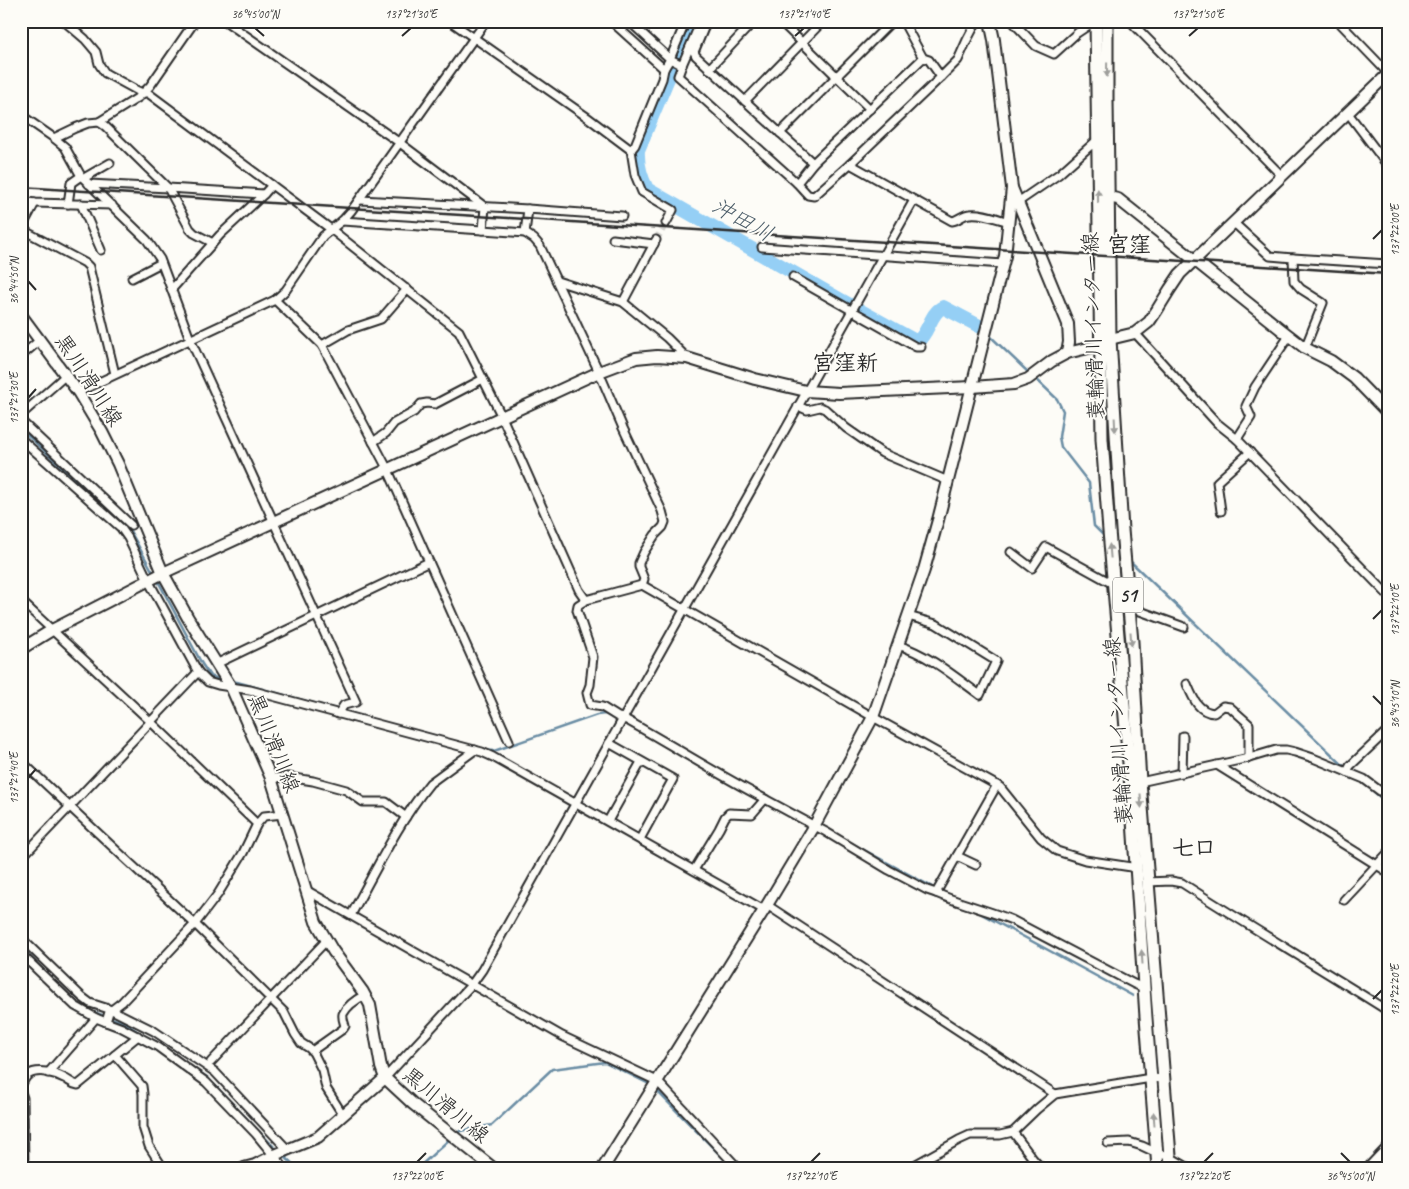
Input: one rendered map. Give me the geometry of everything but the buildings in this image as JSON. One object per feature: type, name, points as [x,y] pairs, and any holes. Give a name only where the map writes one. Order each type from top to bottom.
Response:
[{"type":"main road","name":"蓑輪滑川インター線","points":[[1096,21],[1098,140],[1106,342],[1129,607],[1140,782],[1144,988],[1158,1168]]},
{"type":"main road","name":"蓑輪滑川インター線","points":[[1107,21],[1108,197],[1106,342],[1102,439],[1113,584],[1141,868],[1147,882],[1171,1163]]},
{"type":"main road","points":[[1370,1168],[1388,1149]]},
{"type":"street","points":[[64,21],[86,39],[96,52],[99,64],[105,73],[120,83],[143,93],[148,93],[332,230],[459,331],[502,417],[586,600]]},
{"type":"street","points":[[54,138],[88,123],[99,122],[139,97],[150,86],[194,21]]},
{"type":"street","points":[[225,21],[400,143],[486,207]]},
{"type":"street","points":[[450,21],[631,150],[635,175],[642,192],[673,210],[666,223]]},
{"type":"street","points":[[78,392],[190,338],[275,300],[286,290],[324,236],[342,221],[360,200],[486,21]]},
{"type":"street","points":[[611,21],[664,69]]},
{"type":"street","points":[[629,21],[670,59],[682,65]]},
{"type":"street","points":[[631,150],[635,145],[662,79],[664,69],[686,21]]},
{"type":"street","points":[[701,21],[678,76],[808,195],[814,196],[958,60],[966,40],[977,21]]},
{"type":"street","points":[[708,21],[694,52],[696,56],[813,163]]},
{"type":"street","points":[[710,69],[754,21]]},
{"type":"street","points":[[780,21],[870,109]]},
{"type":"street","points":[[745,101],[823,21]]},
{"type":"street","points":[[780,133],[892,21]]},
{"type":"street","points":[[903,21],[923,58],[929,60],[941,77]]},
{"type":"street","points":[[603,1168],[766,907],[815,825],[873,717],[924,570],[1003,264],[1009,222],[1012,188],[990,21]]},
{"type":"street","points":[[1012,21],[1036,46],[1054,54],[1077,33],[1096,21]]},
{"type":"street","points":[[1130,21],[1282,176]]},
{"type":"street","points":[[21,649],[52,630],[148,580],[599,372],[636,358],[657,356],[687,358],[755,379],[806,391],[839,393],[972,388],[1014,384],[1032,376],[1052,361],[1067,353],[1135,333],[1149,322],[1180,274],[1388,74],[1338,21]]},
{"type":"street","points":[[641,48],[650,41]]},
{"type":"street","points":[[796,183],[813,163],[923,58]]},
{"type":"street","points":[[1348,113],[1388,166]]},
{"type":"street","points":[[21,115],[64,147],[82,177],[147,240],[162,263],[190,338],[356,702],[344,705],[338,714]]},
{"type":"street","points":[[99,122],[168,188],[190,229],[213,243]]},
{"type":"street","points":[[1018,202],[1059,174],[1098,140]]},
{"type":"street","points":[[68,204],[71,183],[110,163]]},
{"type":"street","points":[[850,164],[952,221],[974,213],[1009,222]]},
{"type":"street","points":[[90,184],[264,194]]},
{"type":"street","points":[[172,289],[213,243],[272,185]]},
{"type":"street","points":[[1012,188],[1068,324],[1069,342],[1067,353]]},
{"type":"street","points":[[1108,197],[1118,199],[1305,348],[1331,361],[1354,378],[1388,413]]},
{"type":"street","points":[[360,200],[622,216]]},
{"type":"street","points":[[244,1168],[318,1137],[385,1078],[472,984],[482,970],[914,200]]},
{"type":"street","points":[[21,201],[112,205]]},
{"type":"street","points":[[34,203],[21,229],[86,263],[89,267],[115,374]]},
{"type":"street","points":[[81,204],[101,250]]},
{"type":"street","points":[[483,230],[486,207]]},
{"type":"street","points":[[526,233],[528,209]]},
{"type":"street","points":[[342,221],[526,233],[540,246],[664,518],[663,527],[655,535],[639,563],[644,579],[642,585]]},
{"type":"street","points":[[1234,223],[1270,256],[1388,264]]},
{"type":"street","points":[[613,239],[655,242],[623,302]]},
{"type":"street","points":[[762,247],[1003,264]]},
{"type":"street","points":[[1293,258],[1294,281],[1301,289],[1323,303],[1305,348]]},
{"type":"street","points":[[132,278],[162,263]]},
{"type":"street","points":[[793,276],[851,311],[916,347],[921,347]]},
{"type":"street","points":[[556,282],[623,302],[667,338],[687,358]]},
{"type":"street","points":[[322,345],[348,330],[381,319],[406,289]]},
{"type":"street","points":[[275,300],[322,345],[388,470],[509,741]]},
{"type":"street","name":"黒川滑川線","points":[[21,315],[78,392],[102,432],[118,464],[163,573],[216,664],[231,686],[271,778],[316,922],[333,951],[365,995],[370,1006],[381,1067],[385,1078],[413,1104],[493,1168]]},
{"type":"street","points":[[1135,333],[1217,423],[1250,452],[1388,595]]},
{"type":"street","points":[[1237,439],[1251,417],[1246,406],[1255,387],[1289,336]]},
{"type":"street","points":[[21,356],[40,340]]},
{"type":"street","points":[[21,415],[66,375]]},
{"type":"street","points":[[373,442],[386,433],[394,424],[414,412],[421,404],[435,404],[483,379]]},
{"type":"street","points":[[798,406],[807,410],[820,407],[825,409],[846,428],[882,453],[948,481]]},
{"type":"street","points":[[21,421],[130,524]]},
{"type":"street","points":[[21,439],[121,528],[198,672],[208,682],[250,690],[475,750],[493,757],[694,870],[766,907],[1055,1094]]},
{"type":"street","points":[[1222,511],[1217,482],[1250,452]]},
{"type":"street","points":[[1011,552],[1032,568],[1046,547],[1113,584],[1127,586]]},
{"type":"street","points":[[216,664],[429,562]]},
{"type":"street","points":[[1141,868],[1085,860],[1057,851],[1041,838],[997,785],[873,717],[642,585],[586,600],[578,605],[577,610],[593,657],[590,685],[587,693],[590,705],[602,707],[623,718],[927,890],[955,902],[1012,920],[1144,988]]},
{"type":"street","points":[[21,601],[257,824]]},
{"type":"street","points":[[1129,607],[1184,626]]},
{"type":"street","points":[[898,645],[913,650],[942,667],[980,695],[996,661],[936,624],[908,616]]},
{"type":"street","points":[[21,858],[198,672]]},
{"type":"street","points":[[1187,684],[1199,708],[1207,713],[1214,713],[1223,706],[1230,707],[1249,724],[1249,758]]},
{"type":"street","points":[[1347,772],[1350,766],[1388,730]]},
{"type":"street","points":[[1182,773],[1183,736]]},
{"type":"street","points":[[609,743],[673,779],[640,839]]},
{"type":"street","points":[[351,915],[406,817],[430,784],[475,750]]},
{"type":"street","points":[[1140,782],[1249,758],[1276,750],[1286,750],[1313,758],[1364,779],[1388,797]]},
{"type":"street","points":[[21,761],[196,924],[284,1012],[301,1043],[312,1051],[322,1070],[326,1088],[343,1115]]},
{"type":"street","points":[[608,821],[641,762]]},
{"type":"street","points":[[1217,765],[1388,872]]},
{"type":"street","points":[[271,778],[288,777],[313,781],[346,790],[363,802],[386,802],[406,817]]},
{"type":"street","points":[[936,893],[997,785]]},
{"type":"street","points":[[694,870],[729,813],[752,814],[765,799]]},
{"type":"street","points":[[109,1016],[196,924],[218,894],[257,824],[264,816],[283,814]]},
{"type":"street","points":[[1344,900],[1388,853]]},
{"type":"street","points":[[957,856],[976,865]]},
{"type":"street","points":[[1147,882],[1171,881],[1182,884],[1388,1011]]},
{"type":"street","points":[[306,889],[562,1036],[657,1081],[738,1168]]},
{"type":"street","points":[[21,938],[82,997],[206,1082],[276,1155],[284,1168]]},
{"type":"street","points":[[211,1062],[327,940]]},
{"type":"street","points":[[21,954],[75,1006],[96,1018],[109,1016],[154,1031],[215,1072],[288,1150]]},
{"type":"street","points":[[312,1051],[343,1029],[345,1026],[343,1014],[356,999],[365,995]]},
{"type":"street","points":[[48,1073],[96,1018]]},
{"type":"street","points":[[21,1086],[28,1075],[37,1072],[66,1078],[73,1084],[78,1085],[138,1036]]},
{"type":"street","points":[[115,1055],[142,1086],[143,1127],[149,1146],[163,1168]]},
{"type":"street","points":[[909,1168],[970,1135],[1000,1135],[1013,1132],[1055,1094],[1152,1078],[1165,1079]]},
{"type":"street","points":[[21,1092],[24,1168]]},
{"type":"street","points":[[1013,1132],[1040,1168]]},
{"type":"street","points":[[1108,1143],[1129,1142],[1142,1146],[1171,1163],[1189,1168]]},
{"type":"waterway","name":"沖田川","points":[[692,21],[638,150],[640,171],[647,189],[917,342],[924,334],[935,314],[943,307],[981,327]]},
{"type":"waterway","points":[[988,334],[1029,373]]},
{"type":"waterway","points":[[1035,378],[1057,399],[1063,411],[1059,437],[1061,447],[1089,483],[1094,526],[1105,537]]},
{"type":"waterway","points":[[21,429],[129,529],[154,574]]},
{"type":"waterway","points":[[1129,560],[1347,769]]},
{"type":"waterway","points":[[157,579],[202,664],[210,676],[222,680]]},
{"type":"waterway","points":[[230,681],[445,739]]},
{"type":"waterway","points":[[484,750],[494,751],[597,715],[605,714],[614,718]]},
{"type":"waterway","points":[[1365,784],[1388,804]]},
{"type":"waterway","points":[[844,839],[936,889]]},
{"type":"waterway","points":[[976,911],[1133,996]]},
{"type":"waterway","points":[[21,948],[79,1005]]},
{"type":"waterway","points":[[90,1011],[123,1022],[148,1038]]},
{"type":"waterway","points":[[179,1059],[207,1077],[277,1150]]},
{"type":"waterway","points":[[456,1134],[460,1131],[492,1125],[552,1069],[605,1062],[651,1085]]},
{"type":"waterway","points":[[655,1089],[733,1168]]},
{"type":"waterway","points":[[418,1168],[452,1137]]},
{"type":"waterway","points":[[283,1155],[297,1168]]},
{"type":"tunnel","points":[[656,240],[666,223]]},
{"type":"railway","points":[[21,187],[1388,274]]},
{"type":"district","name":"宮窪","points":[[1129,244]]},
{"type":"district","name":"宮窪新","points":[[845,362]]},
{"type":"district","name":"七口","points":[[1194,847]]}]
